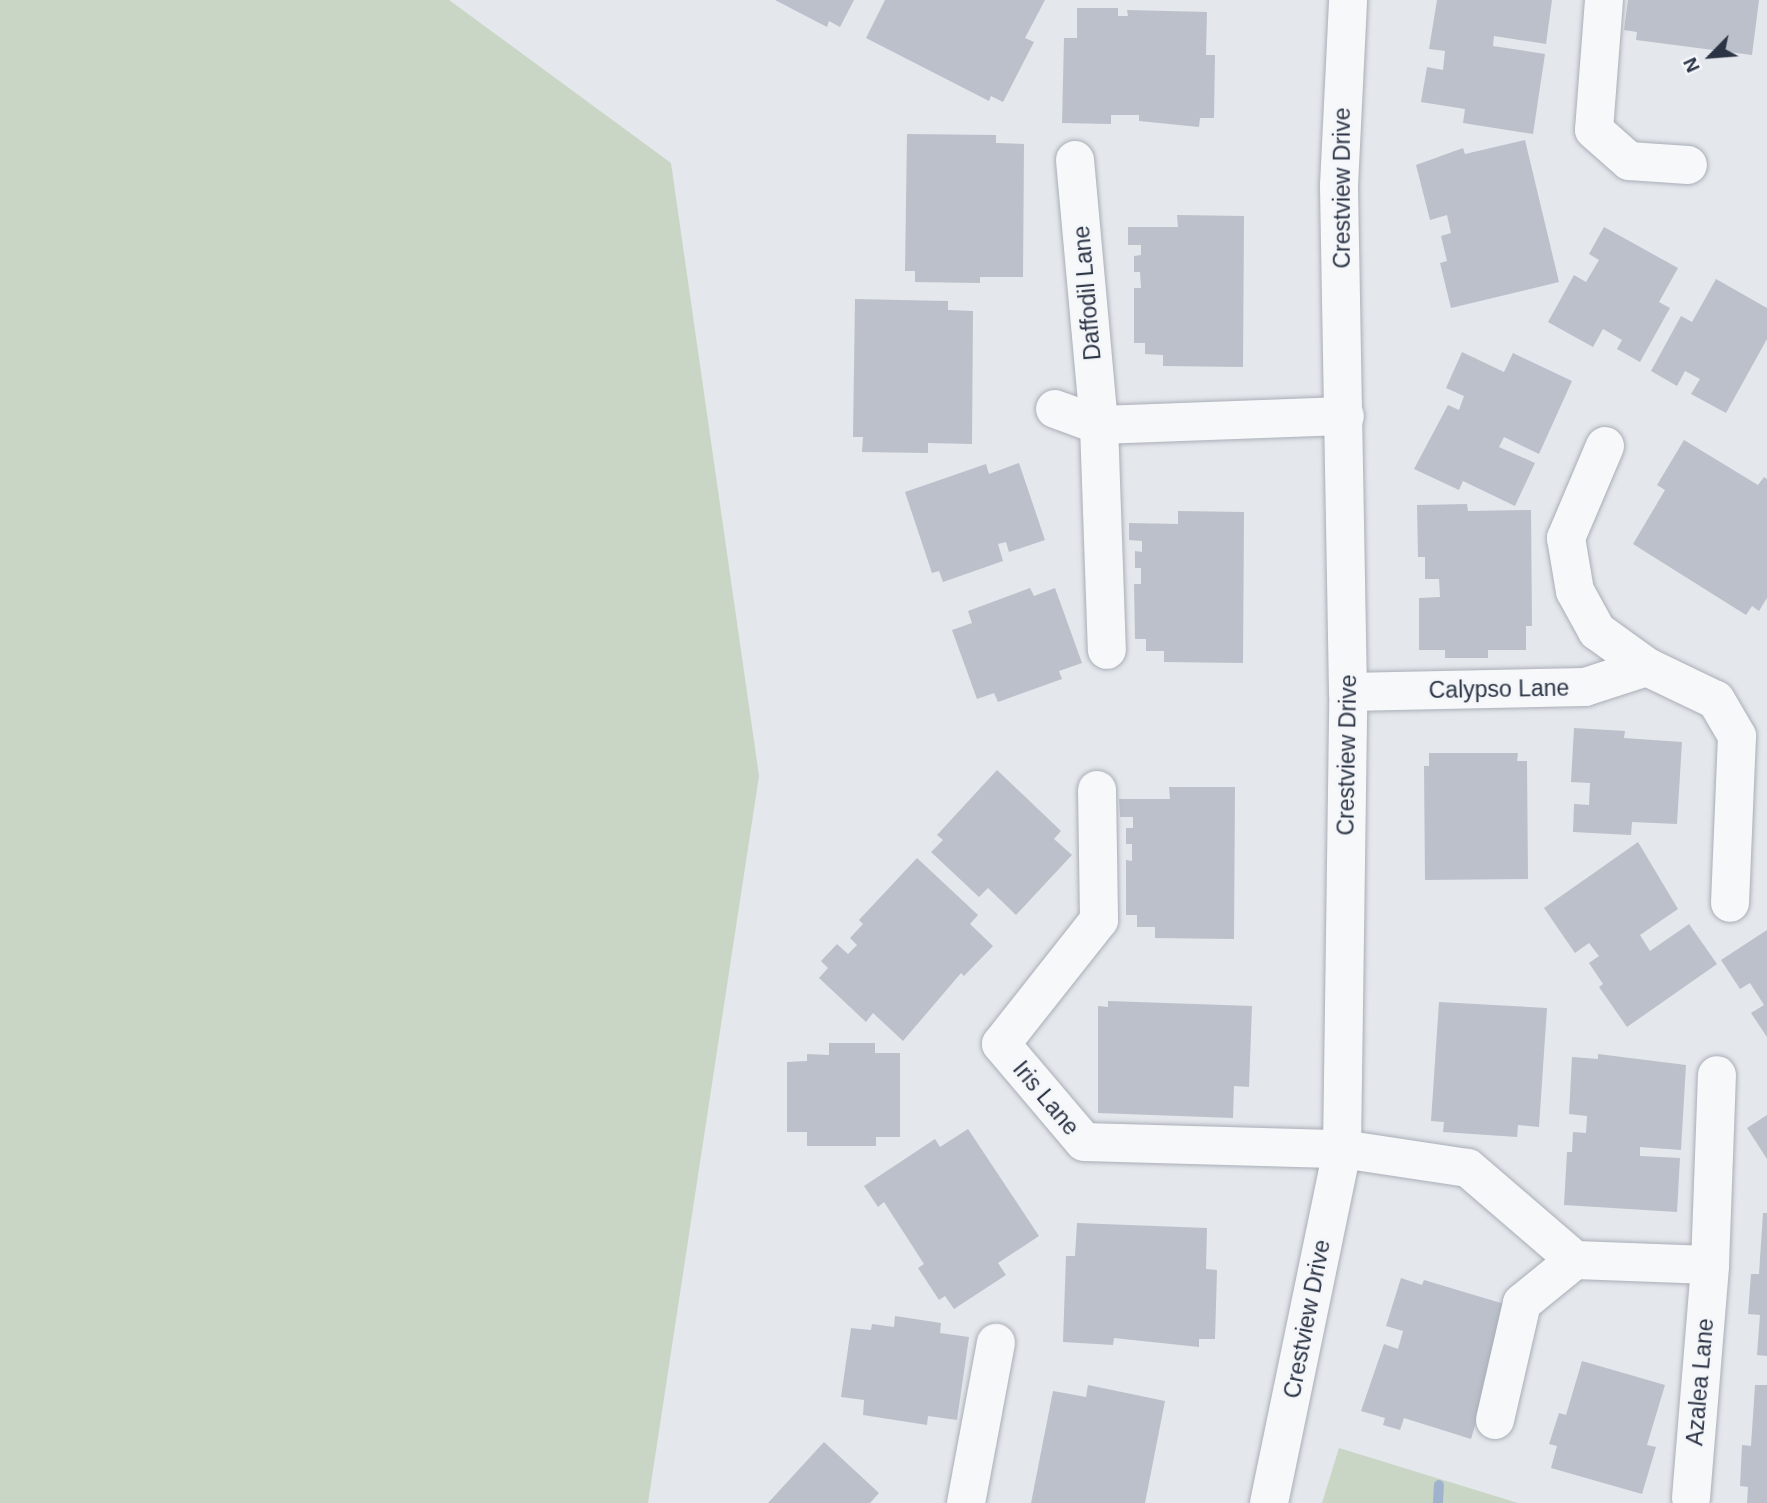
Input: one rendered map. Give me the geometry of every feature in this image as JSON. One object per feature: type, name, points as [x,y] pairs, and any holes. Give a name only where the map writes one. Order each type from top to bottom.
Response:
[{"type":"street","name":"Crestview Drive","points":[[1269,1503],[1342,1149],[1348,692],[1339,186],[1348,0]]},
{"type":"street","points":[[1604,0],[1594,130],[1629,161],[1688,165]]},
{"type":"street","name":"Daffodil Lane","points":[[1075,160],[1099,425],[1107,650]]},
{"type":"street","points":[[1055,409],[1099,425],[1345,416]]},
{"type":"street","points":[[1605,446],[1566,538],[1575,591],[1597,631],[1647,667],[1716,700],[1737,736],[1730,903]]},
{"type":"street","name":"Calypso Lane","points":[[1348,692],[1585,687],[1647,667]]},
{"type":"street","name":"Iris Lane","points":[[1097,790],[1098,920],[1001,1044],[1084,1142],[1342,1149]]},
{"type":"street","name":"Azalea Lane","points":[[1691,1498],[1710,1265],[1717,1075]]},
{"type":"street","points":[[1342,1149],[1468,1168],[1575,1260],[1710,1265]]},
{"type":"street","points":[[1495,1420],[1522,1303],[1575,1260]]},
{"type":"street","points":[[966,1503],[996,1343]]},
{"type":"green space","points":[[0,0],[449,0],[671,163],[759,776],[648,1503],[0,1503]]},
{"type":"green space","points":[[1339,1448],[1518,1503],[1322,1503]]},
{"type":"building","points":[[775,0],[854,0],[840,27],[829,21],[827,27]]},
{"type":"building","points":[[885,0],[1045,0],[1025,38],[1034,42],[1003,102],[991,96],[989,101],[866,38]]},
{"type":"building","points":[[1437,0],[1552,0],[1546,44],[1494,36],[1493,46],[1545,54],[1533,134],[1463,123],[1465,109],[1421,102],[1427,67],[1443,70],[1445,51],[1429,49]]},
{"type":"building","points":[[1628,0],[1759,0],[1752,55],[1636,40],[1637,32],[1624,30]]},
{"type":"building","points":[[1077,8],[1118,8],[1118,16],[1128,16],[1127,10],[1207,12],[1206,55],[1215,55],[1214,118],[1200,118],[1199,127],[1139,121],[1139,115],[1111,115],[1111,124],[1062,123],[1064,38],[1077,38]]},
{"type":"building","points":[[907,134],[996,135],[996,143],[1024,144],[1023,277],[980,277],[980,283],[915,282],[915,271],[905,271]]},
{"type":"building","points":[[1525,140],[1559,282],[1451,308],[1440,263],[1447,261],[1441,236],[1451,233],[1447,215],[1430,220],[1416,165],[1463,148],[1465,154]]},
{"type":"building","points":[[1177,215],[1244,216],[1243,367],[1163,366],[1163,355],[1145,354],[1145,343],[1134,343],[1134,288],[1141,288],[1140,272],[1134,272],[1134,256],[1141,255],[1141,245],[1128,245],[1128,227],[1178,227]]},
{"type":"building","points":[[1604,227],[1678,268],[1659,302],[1670,308],[1640,362],[1617,349],[1622,340],[1603,329],[1593,347],[1548,322],[1574,275],[1586,282],[1599,260],[1589,254]]},
{"type":"building","points":[[1716,279],[1767,308],[1767,339],[1726,413],[1691,394],[1700,379],[1685,371],[1677,386],[1651,371],[1681,316],[1692,322]]},
{"type":"building","points":[[855,299],[948,301],[948,310],[973,311],[972,444],[928,443],[928,453],[862,452],[863,437],[853,437]]},
{"type":"building","points":[[1462,352],[1504,372],[1513,353],[1572,381],[1539,454],[1504,437],[1499,447],[1535,463],[1515,506],[1463,481],[1459,490],[1414,469],[1448,405],[1459,410],[1464,396],[1446,388]]},
{"type":"building","points":[[1684,440],[1758,485],[1764,477],[1767,479],[1767,598],[1759,611],[1752,606],[1746,615],[1633,544],[1665,490],[1657,485]]},
{"type":"building","points":[[1019,463],[1045,540],[1009,552],[1006,542],[998,544],[1003,561],[943,582],[939,571],[932,573],[905,492],[986,464],[989,474]]},
{"type":"building","points":[[1467,504],[1468,511],[1531,510],[1532,626],[1526,626],[1526,650],[1488,650],[1488,658],[1445,658],[1445,650],[1419,650],[1419,598],[1440,597],[1439,579],[1425,579],[1425,557],[1418,557],[1417,505]]},
{"type":"building","points":[[1178,511],[1244,512],[1243,663],[1164,662],[1164,651],[1146,651],[1146,639],[1135,639],[1134,584],[1141,584],[1141,568],[1135,568],[1135,551],[1142,552],[1142,541],[1129,540],[1129,523],[1178,524]]},
{"type":"building","points":[[1030,588],[1034,596],[1055,588],[1082,663],[1059,671],[1062,679],[998,702],[994,693],[977,699],[952,630],[972,623],[968,611]]},
{"type":"building","points":[[1574,728],[1625,731],[1624,738],[1682,742],[1677,824],[1632,822],[1631,835],[1573,832],[1574,804],[1589,805],[1590,783],[1571,782]]},
{"type":"building","points":[[1429,753],[1518,753],[1517,761],[1527,761],[1528,879],[1425,880],[1424,766],[1429,766]]},
{"type":"building","points":[[997,770],[1061,831],[1054,839],[1072,855],[1016,915],[988,888],[979,897],[931,852],[943,840],[937,835]]},
{"type":"building","points":[[1169,787],[1235,787],[1234,939],[1155,938],[1155,927],[1137,927],[1137,915],[1126,915],[1126,860],[1132,861],[1132,844],[1126,844],[1126,828],[1133,828],[1133,817],[1120,817],[1119,799],[1170,799]]},
{"type":"building","points":[[1638,842],[1678,909],[1640,935],[1650,951],[1689,924],[1717,964],[1627,1027],[1599,987],[1603,984],[1589,963],[1599,956],[1589,943],[1575,953],[1544,908]]},
{"type":"building","points":[[917,858],[978,915],[970,924],[993,946],[964,976],[961,973],[903,1041],[873,1013],[866,1022],[819,978],[828,968],[821,961],[837,944],[848,954],[857,945],[850,938],[863,924],[859,920]]},
{"type":"building","points":[[1767,930],[1767,1037],[1751,1013],[1764,1005],[1750,983],[1740,989],[1721,960]]},
{"type":"building","points":[[1108,1001],[1252,1006],[1249,1087],[1234,1086],[1233,1118],[1098,1113],[1098,1006],[1108,1007]]},
{"type":"building","points":[[1439,1002],[1547,1008],[1539,1127],[1518,1125],[1517,1137],[1443,1132],[1444,1122],[1431,1121]]},
{"type":"building","points":[[829,1043],[875,1043],[875,1053],[900,1053],[900,1137],[876,1137],[876,1146],[807,1146],[807,1132],[787,1132],[787,1062],[807,1061],[807,1054],[829,1055]]},
{"type":"building","points":[[1598,1054],[1686,1065],[1681,1150],[1640,1147],[1640,1156],[1680,1158],[1677,1212],[1564,1205],[1567,1152],[1572,1152],[1573,1132],[1586,1133],[1587,1116],[1569,1114],[1572,1057],[1598,1059]]},
{"type":"building","points":[[1767,1115],[1767,1159],[1747,1128]]},
{"type":"building","points":[[968,1129],[1039,1236],[998,1263],[1006,1275],[954,1309],[945,1296],[939,1300],[918,1268],[924,1264],[884,1202],[878,1207],[864,1186],[935,1139],[940,1147]]},
{"type":"building","points":[[1763,1213],[1767,1213],[1767,1356],[1757,1355],[1760,1315],[1748,1314],[1751,1274],[1759,1274]]},
{"type":"building","points":[[1077,1223],[1207,1228],[1206,1269],[1217,1270],[1215,1339],[1199,1339],[1199,1347],[1114,1338],[1113,1345],[1063,1342],[1066,1256],[1075,1256]]},
{"type":"building","points":[[1401,1278],[1422,1285],[1424,1280],[1511,1306],[1471,1439],[1404,1418],[1400,1430],[1383,1425],[1385,1418],[1361,1411],[1384,1344],[1398,1349],[1403,1331],[1386,1326]]},
{"type":"building","points":[[895,1316],[941,1323],[940,1333],[969,1337],[957,1420],[928,1416],[927,1425],[863,1415],[864,1400],[841,1397],[851,1328],[871,1330],[872,1324],[894,1327]]},
{"type":"building","points":[[1582,1361],[1665,1385],[1647,1445],[1656,1447],[1642,1494],[1551,1468],[1557,1446],[1549,1444],[1559,1413],[1566,1415]]},
{"type":"building","points":[[1088,1385],[1165,1401],[1145,1503],[1031,1503],[1053,1391],[1086,1397]]},
{"type":"building","points":[[1755,1385],[1767,1385],[1767,1503],[1747,1503],[1748,1487],[1740,1486],[1742,1445],[1751,1446]]},
{"type":"building","points":[[824,1442],[879,1493],[870,1503],[768,1503]]},
{"type":"waterway","points":[[1438,1503],[1439,1485]]}]
